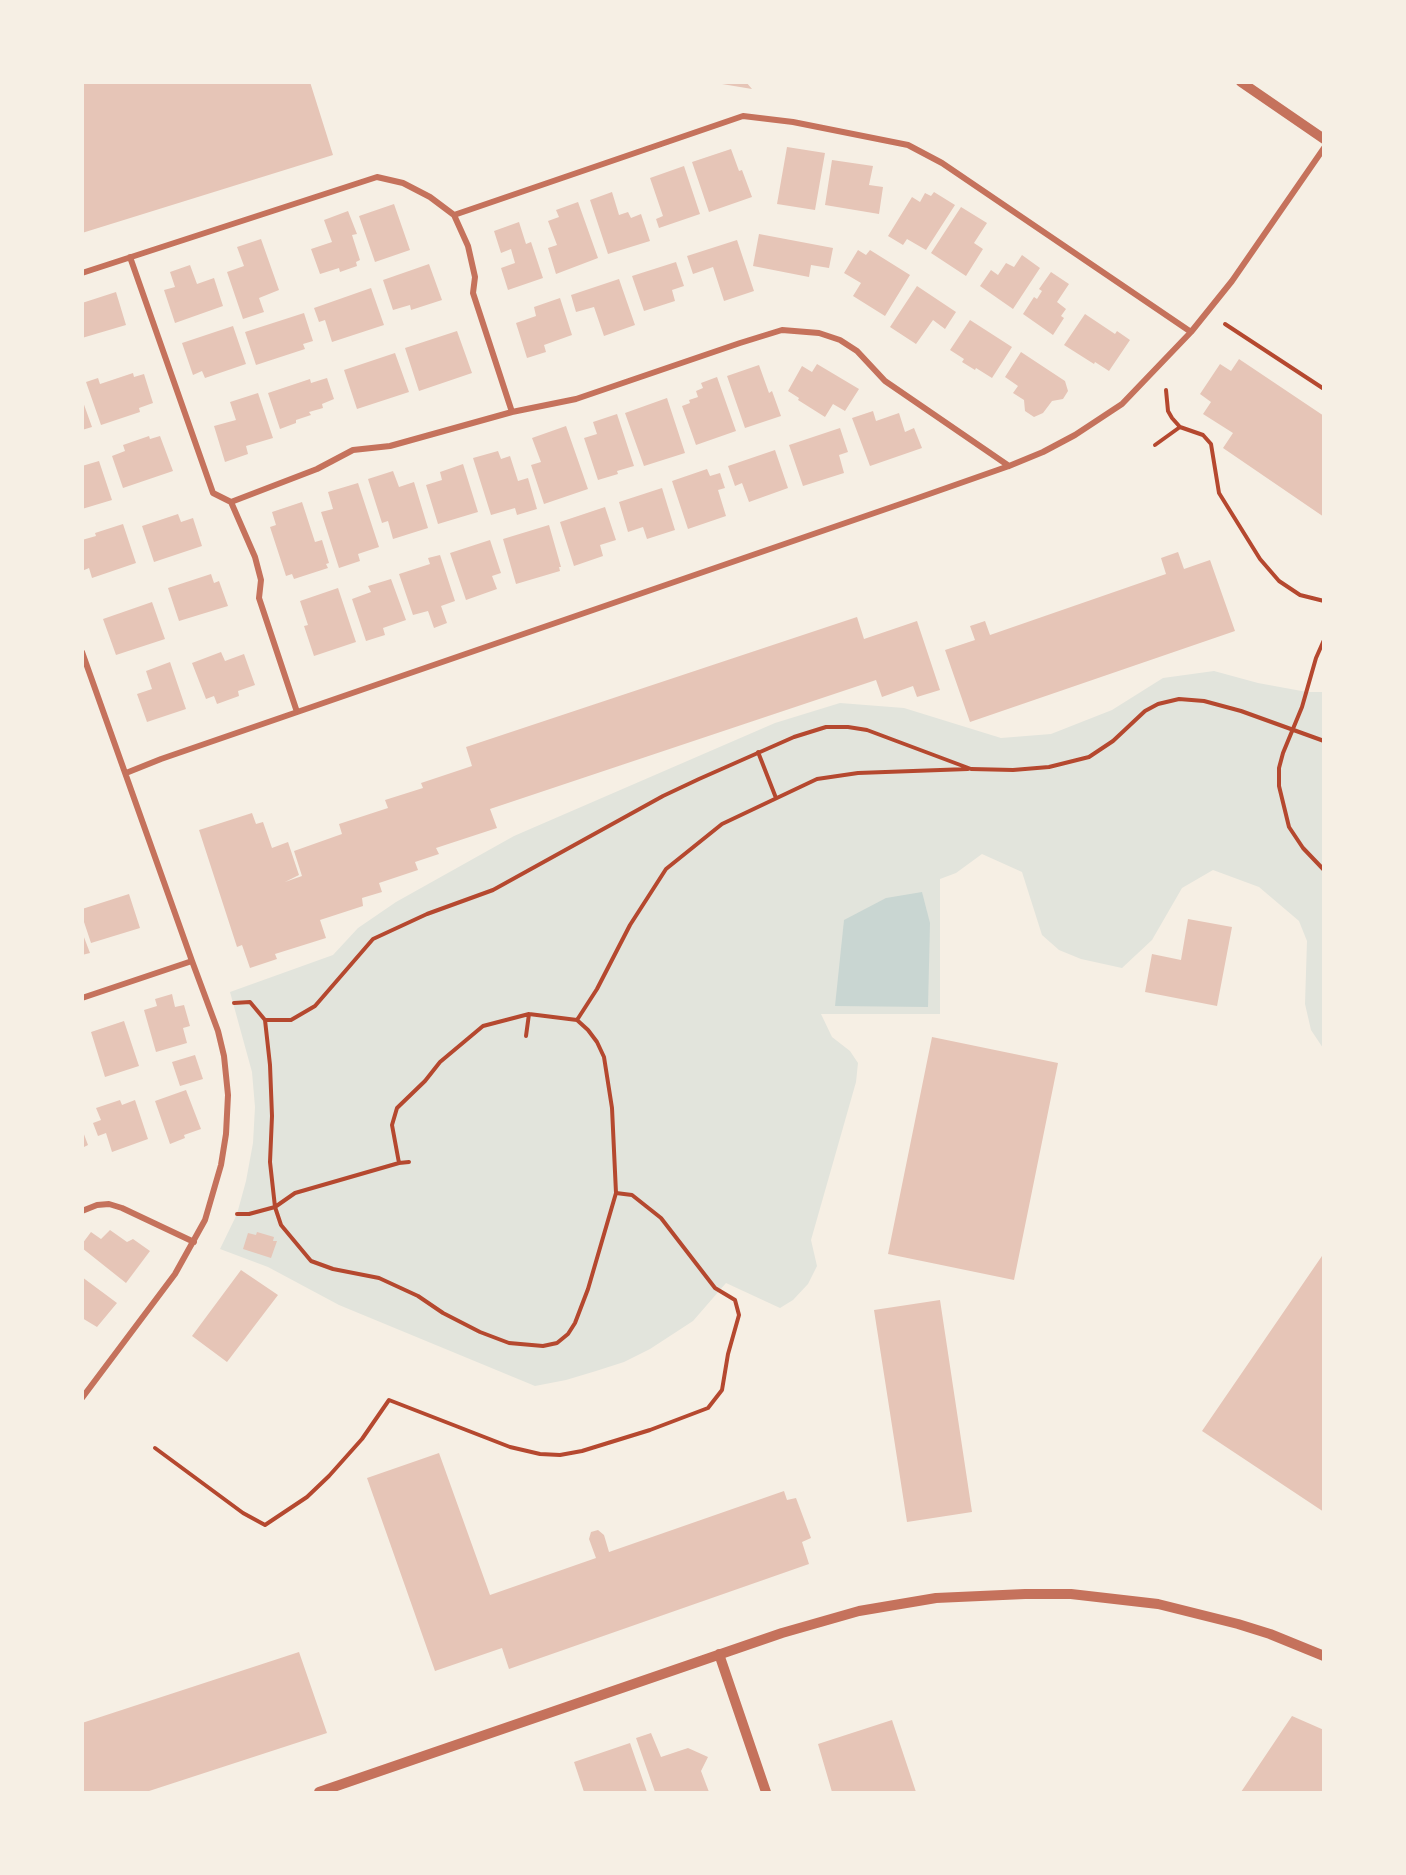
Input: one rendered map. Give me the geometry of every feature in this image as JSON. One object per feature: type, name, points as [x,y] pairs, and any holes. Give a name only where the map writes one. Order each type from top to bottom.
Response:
[{"type":"street","points":[[1241,82],[1323,139]]},
{"type":"street","points":[[454,215],[742,116],[793,122],[908,144],[942,163],[1191,332]]},
{"type":"street","points":[[126,773],[1010,466],[1051,448],[1110,414],[1191,332],[1232,281],[1323,148]]},
{"type":"street","points":[[82,273],[377,177],[403,183],[430,197],[454,215],[468,246],[474,277],[473,293],[512,412]]},
{"type":"street","points":[[130,257],[213,493],[231,502],[255,557],[261,580],[259,598],[297,712]]},
{"type":"street","points":[[231,502],[317,469],[353,450],[390,446],[512,412],[576,399],[782,330],[819,333],[840,340],[857,351],[885,381],[1010,466]]},
{"type":"street","points":[[82,652],[218,1031],[224,1056],[228,1095],[226,1134],[221,1165],[205,1220],[176,1274],[82,1398]]},
{"type":"street","points":[[82,998],[192,961]]},
{"type":"street","points":[[82,1211],[109,1204],[194,1242]]},
{"type":"street","points":[[319,1792],[719,1654],[821,1622],[898,1603],[936,1598],[1071,1594],[1158,1604],[1249,1627],[1323,1656]]},
{"type":"street","points":[[719,1654],[766,1792]]},
{"type":"path","points":[[1225,324],[1323,389]]},
{"type":"path","points":[[1166,390],[1168,411],[1172,418],[1180,427],[1203,435],[1211,444],[1219,493],[1264,565],[1279,580],[1300,595],[1323,601]]},
{"type":"path","points":[[1155,445],[1180,427]]},
{"type":"path","points":[[1323,640],[1302,707],[1279,768],[1282,804],[1289,827],[1303,848],[1323,870]]},
{"type":"path","points":[[577,1020],[597,989],[630,925],[666,869],[722,824],[817,779],[858,773],[971,769],[1013,770],[1049,767],[1089,757],[1113,741],[1145,711],[1158,704],[1179,699],[1204,701],[1241,711],[1323,741]]},
{"type":"path","points":[[265,1020],[291,1020],[315,1006],[374,939],[427,914],[493,890],[663,796],[794,737],[826,727],[867,730],[971,769]]},
{"type":"path","points":[[758,752],[776,798]]},
{"type":"path","points":[[234,1003],[250,1002],[265,1020],[270,1065],[272,1116],[270,1162],[275,1207],[281,1225],[311,1261],[333,1269],[379,1278],[418,1296],[443,1313],[509,1343],[543,1346],[557,1343],[568,1334],[575,1323],[588,1290],[616,1193],[612,1108],[604,1057],[588,1029],[577,1020],[529,1014],[483,1026],[440,1062],[397,1108],[392,1125],[399,1163]]},
{"type":"path","points":[[526,1036],[529,1014]]},
{"type":"path","points":[[237,1214],[249,1214],[275,1207],[296,1193],[409,1162]]},
{"type":"path","points":[[155,1448],[243,1513],[266,1525],[307,1497],[329,1476],[362,1439],[389,1400],[510,1447],[540,1454],[560,1455],[582,1451],[650,1430],[708,1408],[722,1390],[728,1354],[739,1315],[735,1300],[714,1287],[662,1218],[632,1195],[616,1193]]},
{"type":"shaded area","points":[[1214,671],[1258,683],[1307,692],[1323,692],[1323,1048],[1311,1030],[1305,1004],[1307,941],[1299,921],[1259,887],[1213,870],[1182,888],[1152,940],[1122,968],[1081,959],[1059,950],[1042,935],[1022,872],[982,854],[956,873],[940,879],[940,1014],[821,1014],[832,1037],[850,1051],[858,1063],[856,1082],[811,1240],[817,1266],[808,1284],[793,1300],[780,1308],[726,1283],[693,1321],[650,1349],[624,1362],[566,1380],[535,1386],[339,1305],[268,1267],[220,1249],[237,1214],[246,1181],[253,1143],[255,1107],[252,1072],[230,992],[333,955],[358,928],[396,902],[514,836],[775,723],[840,703],[904,708],[1001,738],[1051,734],[1112,710],[1163,678]]},
{"type":"shaded area","points":[[922,892],[930,923],[928,1007],[835,1006],[844,920],[886,898]]},
{"type":"building","points":[[82,82],[310,82],[333,155],[82,233]]},
{"type":"building","points":[[722,82],[746,82],[752,89],[722,84]]},
{"type":"building","points":[[787,147],[825,153],[815,210],[777,204]]},
{"type":"building","points":[[731,149],[752,197],[709,212],[692,162]]},
{"type":"building","points":[[832,160],[873,166],[869,185],[883,187],[879,214],[825,205]]},
{"type":"building","points":[[684,166],[700,214],[659,228],[656,219],[663,216],[650,178]]},
{"type":"building","points":[[612,192],[619,215],[628,212],[631,218],[641,214],[650,241],[608,254],[590,200]]},
{"type":"building","points":[[934,192],[955,205],[926,250],[907,239],[903,245],[888,236],[912,197],[920,202],[925,193],[931,196]]},
{"type":"building","points":[[578,202],[598,258],[556,274],[548,248],[557,245],[548,221],[559,217],[556,210]]},
{"type":"building","points":[[394,204],[410,250],[375,262],[359,216]]},
{"type":"building","points":[[961,207],[987,223],[974,243],[983,249],[966,276],[931,253]]},
{"type":"building","points":[[348,211],[357,234],[352,235],[360,260],[356,262],[357,266],[340,272],[339,268],[320,274],[311,249],[332,242],[324,220]]},
{"type":"building","points":[[519,222],[526,244],[531,242],[543,278],[508,290],[501,268],[515,263],[511,249],[501,253],[494,231]]},
{"type":"building","points":[[759,234],[833,248],[829,268],[811,265],[809,277],[753,266]]},
{"type":"building","points":[[261,239],[279,290],[259,298],[264,312],[243,319],[227,272],[244,266],[237,247]]},
{"type":"building","points":[[737,240],[754,291],[724,301],[713,267],[693,274],[687,256]]},
{"type":"building","points":[[858,250],[866,255],[870,250],[910,275],[885,316],[853,296],[861,283],[844,273]]},
{"type":"building","points":[[1022,255],[1040,268],[1013,309],[980,286],[991,270],[998,275],[1006,263],[1014,267]]},
{"type":"building","points":[[676,262],[684,286],[672,290],[675,301],[644,311],[632,276]]},
{"type":"building","points":[[429,264],[442,300],[411,310],[410,305],[393,310],[383,280]]},
{"type":"building","points":[[190,265],[197,284],[214,278],[223,306],[175,323],[164,290],[175,287],[170,272]]},
{"type":"building","points":[[1051,272],[1069,284],[1057,302],[1066,309],[1061,316],[1064,318],[1053,335],[1023,314],[1034,297],[1037,299],[1042,291],[1039,289]]},
{"type":"building","points":[[619,279],[635,325],[604,336],[594,307],[576,312],[571,295]]},
{"type":"building","points":[[917,286],[956,312],[945,329],[933,320],[916,344],[890,327]]},
{"type":"building","points":[[371,288],[384,325],[332,342],[325,320],[319,322],[314,308]]},
{"type":"building","points":[[116,292],[126,325],[82,338],[82,303]]},
{"type":"building","points":[[560,298],[572,335],[544,345],[546,352],[527,358],[516,323],[536,316],[534,307]]},
{"type":"building","points":[[304,313],[313,341],[303,344],[305,349],[256,365],[245,332]]},
{"type":"building","points":[[1085,314],[1115,334],[1117,331],[1130,340],[1109,371],[1064,345]]},
{"type":"building","points":[[970,320],[1012,347],[992,378],[962,362],[964,359],[950,350]]},
{"type":"building","points":[[233,326],[246,364],[205,378],[202,371],[193,375],[182,343]]},
{"type":"building","points":[[457,331],[472,373],[419,391],[405,348]]},
{"type":"building","points":[[1021,352],[1065,381],[1068,391],[1063,399],[1052,401],[1043,413],[1034,417],[1025,411],[1024,400],[1013,393],[1018,386],[1005,377]]},
{"type":"building","points":[[395,353],[409,392],[357,409],[344,370]]},
{"type":"building","points":[[1239,359],[1324,416],[1324,517],[1223,448],[1233,433],[1203,414],[1211,402],[1200,394],[1220,364],[1231,371]]},
{"type":"building","points":[[817,364],[859,389],[845,411],[833,404],[825,417],[788,391],[802,366],[812,372]]},
{"type":"building","points":[[759,365],[769,393],[772,391],[781,416],[745,428],[727,376]]},
{"type":"building","points":[[133,373],[134,377],[144,374],[153,403],[139,408],[140,412],[101,425],[86,382],[98,378],[100,384]]},
{"type":"building","points":[[717,377],[736,431],[696,445],[682,406],[698,397],[696,391],[703,388],[701,383]]},
{"type":"building","points":[[327,378],[334,399],[322,404],[323,408],[309,412],[311,415],[280,429],[268,393],[310,379],[311,383]]},
{"type":"building","points":[[258,393],[273,438],[246,446],[248,454],[225,462],[214,426],[236,420],[230,402]]},
{"type":"building","points":[[667,398],[685,453],[644,466],[625,413]]},
{"type":"building","points":[[82,399],[92,427],[82,430]]},
{"type":"building","points":[[873,411],[876,421],[899,413],[905,432],[914,428],[922,448],[870,466],[852,418]]},
{"type":"building","points":[[617,414],[634,466],[598,480],[584,438],[597,434],[593,422]]},
{"type":"building","points":[[566,426],[588,489],[544,504],[531,465],[541,462],[532,438]]},
{"type":"building","points":[[840,428],[848,452],[839,455],[844,473],[803,486],[789,445]]},
{"type":"building","points":[[149,436],[150,439],[160,436],[173,471],[123,488],[112,456],[125,451],[123,445]]},
{"type":"building","points":[[775,450],[788,488],[749,502],[742,483],[735,486],[728,466]]},
{"type":"building","points":[[498,451],[501,459],[510,456],[518,481],[528,478],[537,509],[517,515],[515,508],[491,515],[473,458]]},
{"type":"building","points":[[99,461],[112,500],[82,509],[82,466]]},
{"type":"building","points":[[463,464],[478,512],[438,524],[426,485],[442,480],[440,472]]},
{"type":"building","points":[[707,469],[710,476],[720,473],[725,488],[718,490],[726,516],[688,529],[672,481]]},
{"type":"building","points":[[393,471],[399,487],[414,482],[428,528],[393,539],[388,521],[382,523],[368,479]]},
{"type":"building","points":[[358,483],[379,547],[358,554],[360,561],[339,568],[321,512],[333,509],[328,492]]},
{"type":"building","points":[[662,488],[675,530],[647,539],[643,527],[628,532],[619,502]]},
{"type":"building","points":[[302,502],[315,542],[322,540],[329,563],[326,564],[328,568],[294,579],[292,574],[286,576],[270,527],[276,525],[272,512]]},
{"type":"building","points":[[605,507],[616,540],[600,545],[603,556],[574,566],[560,522]]},
{"type":"building","points":[[178,514],[181,522],[193,518],[202,546],[154,562],[142,526]]},
{"type":"building","points":[[123,524],[136,563],[92,578],[89,568],[82,571],[82,540]]},
{"type":"building","points":[[549,525],[561,567],[559,567],[560,571],[516,584],[503,539]]},
{"type":"building","points":[[490,540],[501,573],[492,576],[497,589],[466,600],[450,553]]},
{"type":"building","points":[[1178,552],[1184,569],[1210,560],[1235,631],[970,722],[945,650],[975,640],[970,626],[985,621],[990,635],[1166,574],[1161,558]]},
{"type":"building","points":[[440,555],[455,601],[441,606],[447,623],[434,628],[428,611],[413,615],[399,574],[430,564],[428,558]]},
{"type":"building","points":[[211,574],[214,583],[219,581],[228,606],[179,621],[168,588]]},
{"type":"building","points":[[391,579],[406,620],[383,628],[385,635],[366,641],[352,599],[371,592],[368,586]]},
{"type":"building","points":[[338,588],[356,642],[314,656],[304,626],[308,625],[300,601]]},
{"type":"building","points":[[152,602],[165,639],[116,655],[103,619]]},
{"type":"building","points":[[857,617],[864,639],[917,621],[940,690],[917,697],[913,686],[882,697],[876,680],[490,809],[497,828],[436,848],[439,854],[415,862],[418,870],[379,883],[382,892],[362,898],[363,906],[320,920],[326,938],[275,954],[277,959],[250,968],[242,945],[237,947],[199,830],[252,813],[256,824],[263,822],[272,848],[288,842],[299,875],[285,882],[302,876],[294,851],[342,834],[339,824],[388,808],[385,800],[423,788],[421,783],[472,766],[466,747]]},
{"type":"building","points":[[221,652],[225,661],[244,654],[255,685],[238,691],[239,696],[217,704],[214,696],[206,699],[192,663]]},
{"type":"building","points":[[170,662],[186,709],[147,722],[137,694],[152,689],[146,671]]},
{"type":"building","points":[[129,894],[140,928],[91,943],[82,909]]},
{"type":"building","points":[[1188,919],[1232,927],[1217,1006],[1145,992],[1152,954],[1181,960]]},
{"type":"building","points":[[82,932],[90,953],[82,955]]},
{"type":"building","points":[[172,994],[175,1007],[184,1005],[190,1026],[183,1028],[187,1043],[156,1052],[144,1010],[157,1006],[155,999]]},
{"type":"building","points":[[124,1021],[139,1066],[105,1077],[91,1032]]},
{"type":"building","points":[[932,1037],[1058,1063],[1014,1280],[888,1254]]},
{"type":"building","points":[[195,1055],[203,1079],[180,1086],[172,1062]]},
{"type":"building","points":[[186,1090],[201,1129],[184,1135],[185,1138],[170,1144],[155,1101]]},
{"type":"building","points":[[120,1100],[122,1105],[135,1100],[148,1139],[112,1152],[106,1133],[98,1136],[93,1123],[101,1120],[96,1108]]},
{"type":"building","points":[[82,1129],[88,1145],[82,1148]]},
{"type":"building","points":[[110,1230],[127,1242],[133,1239],[150,1251],[126,1283],[82,1248],[82,1244],[91,1232],[101,1239]]},
{"type":"building","points":[[257,1232],[274,1237],[273,1241],[277,1241],[271,1258],[243,1249],[248,1233],[256,1235]]},
{"type":"building","points":[[1324,1253],[1324,1512],[1202,1431]]},
{"type":"building","points":[[241,1270],[278,1295],[227,1362],[192,1336]]},
{"type":"building","points":[[82,1277],[117,1303],[97,1327],[82,1318]]},
{"type":"building","points":[[940,1300],[972,1512],[907,1522],[874,1310]]},
{"type":"building","points":[[439,1453],[490,1595],[596,1558],[589,1539],[591,1532],[598,1530],[604,1535],[609,1552],[784,1491],[787,1500],[796,1498],[811,1538],[802,1542],[809,1564],[509,1669],[502,1648],[435,1671],[367,1478]]},
{"type":"building","points":[[299,1652],[327,1733],[146,1792],[82,1792],[82,1723]]},
{"type":"building","points":[[1292,1716],[1324,1730],[1324,1792],[1241,1792]]},
{"type":"building","points":[[892,1720],[916,1792],[832,1792],[818,1744]]},
{"type":"building","points":[[651,1733],[661,1757],[688,1748],[708,1757],[701,1771],[709,1792],[655,1792],[636,1738]]},
{"type":"building","points":[[630,1743],[647,1792],[584,1792],[574,1762]]}]
